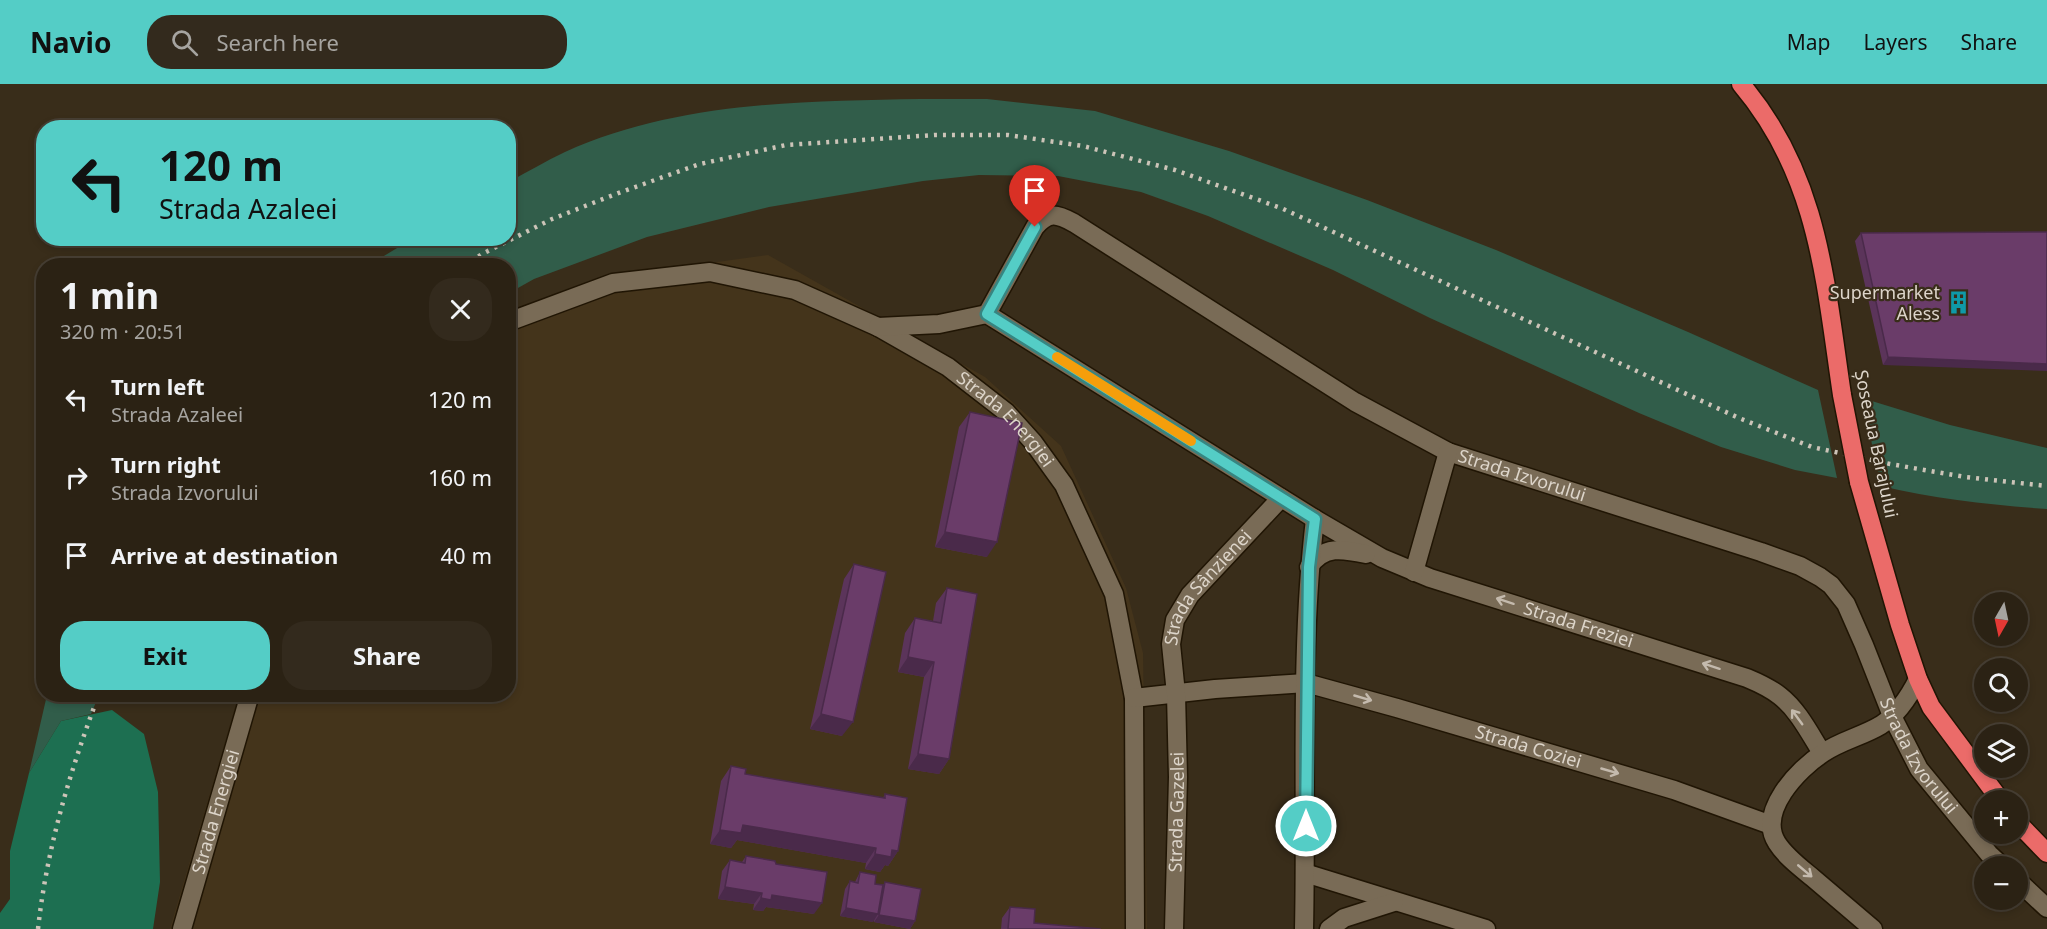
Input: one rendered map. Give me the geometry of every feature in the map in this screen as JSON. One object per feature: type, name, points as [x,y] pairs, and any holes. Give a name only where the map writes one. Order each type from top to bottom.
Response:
[{"type":"highway","name":"Șoseaua Barajului","points":[[1741,84],[1758,104],[1784,147],[1808,204],[1821,254],[1842,395],[1859,482],[1918,679],[1931,707],[1993,790]]},
{"type":"highway","points":[[2028,833],[2047,852]]},
{"type":"street","name":"Strada Izvorului","points":[[987,314],[1035,227],[1044,217],[1053,215],[1074,224],[1355,402],[1448,452],[1800,566],[1831,585],[1846,604],[1892,716],[1919,769],[1991,856]]},
{"type":"street","name":"Strada Energiei","points":[[516,319],[613,284],[710,272],[795,290],[878,327],[948,367],[1006,412],[1033,442],[1064,485],[1114,594],[1134,698],[1136,929]]},
{"type":"street","points":[[878,327],[939,324],[987,314]]},
{"type":"street","name":"Strada Freziei","points":[[987,314],[1281,498],[1382,558],[1414,572],[1747,678],[1766,687],[1782,698],[1795,713],[1822,753]]},
{"type":"street","points":[[1414,572],[1448,452]]},
{"type":"street","name":"Strada Sânzienei","points":[[1176,694],[1171,644],[1175,620],[1181,608],[1281,498]]},
{"type":"street","points":[[1304,929],[1309,567],[1315,519]]},
{"type":"street","points":[[1309,567],[1327,550],[1351,551],[1382,558]]},
{"type":"street","points":[[1873,929],[1790,859],[1777,843],[1772,825],[1772,813],[1785,790],[1801,771],[1822,753],[1881,725],[1909,697],[1918,679]]},
{"type":"street","name":"Strada Coziei","points":[[1134,698],[1306,683],[1674,790],[1772,825]]},
{"type":"street","name":"Strada Gazelei","points":[[1174,929],[1178,777],[1176,694]]},
{"type":"street","name":"Strada Energiei","points":[[182,929],[248,702]]},
{"type":"street","points":[[1305,873],[1486,929]]},
{"type":"street","points":[[2028,890],[2047,908]]},
{"type":"street","points":[[1329,929],[1344,918],[1394,902]]},
{"type":"shaded area","points":[[768,255],[985,377],[1061,446],[1126,588],[1143,653],[1147,929],[170,929],[237,702],[516,702],[516,311],[609,277]]},
{"type":"green space","points":[[987,99],[1095,111],[1229,151],[1367,200],[1496,250],[1818,390],[1837,478],[1795,470],[1721,447],[1639,413],[1430,318],[1333,270],[1208,216],[1141,192],[1058,176],[979,175],[923,181],[769,207],[647,237],[534,279],[516,289],[516,258],[381,258],[400,246],[516,246],[516,178],[565,152],[607,135],[695,114],[785,103]]},
{"type":"green space","points":[[1862,398],[1950,425],[2047,448],[2047,509],[1964,501],[1881,486]]},
{"type":"green space","points":[[45,702],[96,702],[91,714],[61,721],[29,773]]},
{"type":"green space","points":[[112,710],[144,734],[158,792],[160,882],[153,929],[0,929],[0,913],[10,899],[10,851],[29,773],[61,721]]},
{"type":"building","name":"Supermarket Aless","points":[[2047,232],[2047,364],[1888,357],[1861,233]]},
{"type":"building","points":[[970,412],[1022,423],[997,542],[945,532]]},
{"type":"building","points":[[854,564],[886,572],[853,722],[821,714]]},
{"type":"building","points":[[947,588],[977,594],[949,759],[918,754],[934,662],[908,657],[915,618],[941,623]]},
{"type":"building","points":[[731,766],[746,769],[745,774],[885,798],[885,794],[907,798],[898,851],[892,850],[891,857],[875,854],[876,848],[743,825],[741,833],[720,830]]},
{"type":"building","points":[[746,856],[775,861],[776,864],[827,872],[822,903],[772,895],[771,900],[761,898],[762,893],[725,887],[730,860],[745,863]]},
{"type":"building","points":[[860,872],[876,875],[875,884],[883,885],[878,914],[846,908],[850,881],[858,883]]},
{"type":"building","points":[[885,882],[921,889],[915,921],[879,915]]},
{"type":"building","points":[[1010,907],[1035,909],[1034,923],[1101,929],[1008,929]]},
{"type":"railway","points":[[516,237],[552,219],[700,164],[786,145],[935,135],[1008,135],[1083,146],[1175,170],[1281,208],[1739,418],[1812,447],[1965,477],[2047,486]]},
{"type":"railway","points":[[476,258],[498,246]]},
{"type":"railway","points":[[38,929],[47,869],[61,810],[96,702]]},
{"type":"slow traffic","points":[[1057,357],[1191,441]]},
{"type":"place","name":"Supermarket Aless","points":[[1958,303]]},
{"type":"route","points":[[1035,227],[987,314],[1315,519],[1309,567],[1306,826]]}]
